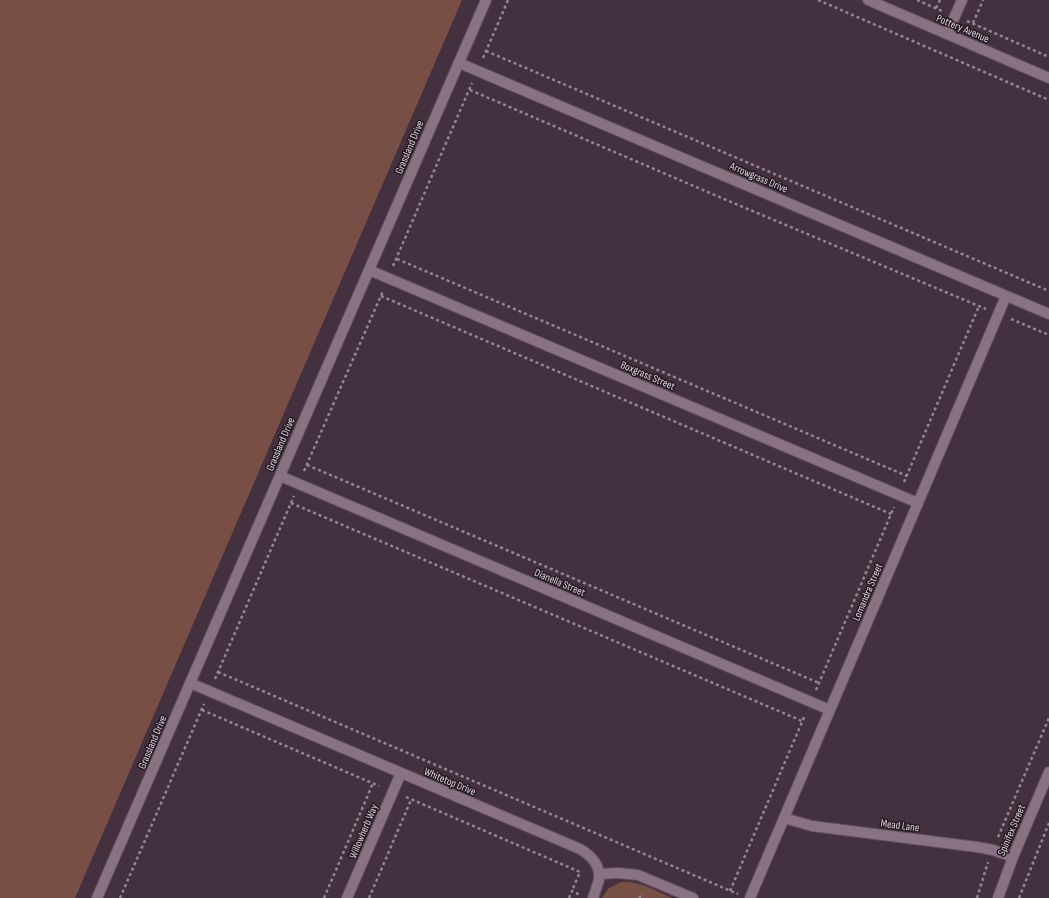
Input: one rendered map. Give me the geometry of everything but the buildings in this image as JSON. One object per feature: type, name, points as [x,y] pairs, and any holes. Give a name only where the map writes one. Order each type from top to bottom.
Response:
[{"type":"street","name":"Grassland Drive","points":[[97,898],[486,0]]},
{"type":"street","name":"Pottery Avenue","points":[[868,0],[1049,78]]},
{"type":"street","points":[[947,34],[962,0]]},
{"type":"street","name":"Arrowgrass Drive","points":[[459,63],[1049,314]]},
{"type":"street","name":"Boxgrass Street","points":[[369,270],[918,503]]},
{"type":"street","name":"Lomandra Street","points":[[746,897],[784,818],[1006,296]]},
{"type":"street","name":"Dianella Street","points":[[280,476],[298,485],[830,710]]},
{"type":"street","name":"Whitetop Drive","points":[[190,683],[580,849],[594,859],[599,874]]},
{"type":"street","name":"Spinifex Street","points":[[998,898],[1013,857],[1049,772]]},
{"type":"street","name":"Willowherb Way","points":[[347,898],[401,773]]},
{"type":"street","name":"Mead Lane","points":[[784,818],[812,826],[993,850],[1013,857]]},
{"type":"street","points":[[593,898],[599,880],[599,874],[618,872],[638,875],[693,898]]},
{"type":"path","points":[[120,898],[508,0]]},
{"type":"path","points":[[818,0],[1049,100]]},
{"type":"path","points":[[917,0],[1049,56]]},
{"type":"path","points":[[936,8],[940,0]]},
{"type":"path","points":[[973,24],[983,0]]},
{"type":"path","points":[[486,51],[1049,291]]},
{"type":"path","points":[[470,90],[731,202],[1049,335]]},
{"type":"path","points":[[396,259],[907,476]]},
{"type":"path","points":[[381,296],[891,514]]},
{"type":"path","points":[[730,890],[979,306]]},
{"type":"path","points":[[307,465],[818,683]]},
{"type":"path","points":[[291,503],[802,721]]},
{"type":"path","points":[[218,672],[746,897]]},
{"type":"path","points":[[977,898],[993,850],[1049,718]]},
{"type":"path","points":[[324,898],[373,783]]},
{"type":"path","points":[[369,898],[411,800]]},
{"type":"path","points":[[1019,898],[1049,823]]},
{"type":"shaded area","points":[[0,0],[462,0],[75,898],[0,898]]},
{"type":"shaded area","points":[[621,882],[641,884],[672,898],[602,898],[609,888]]}]
